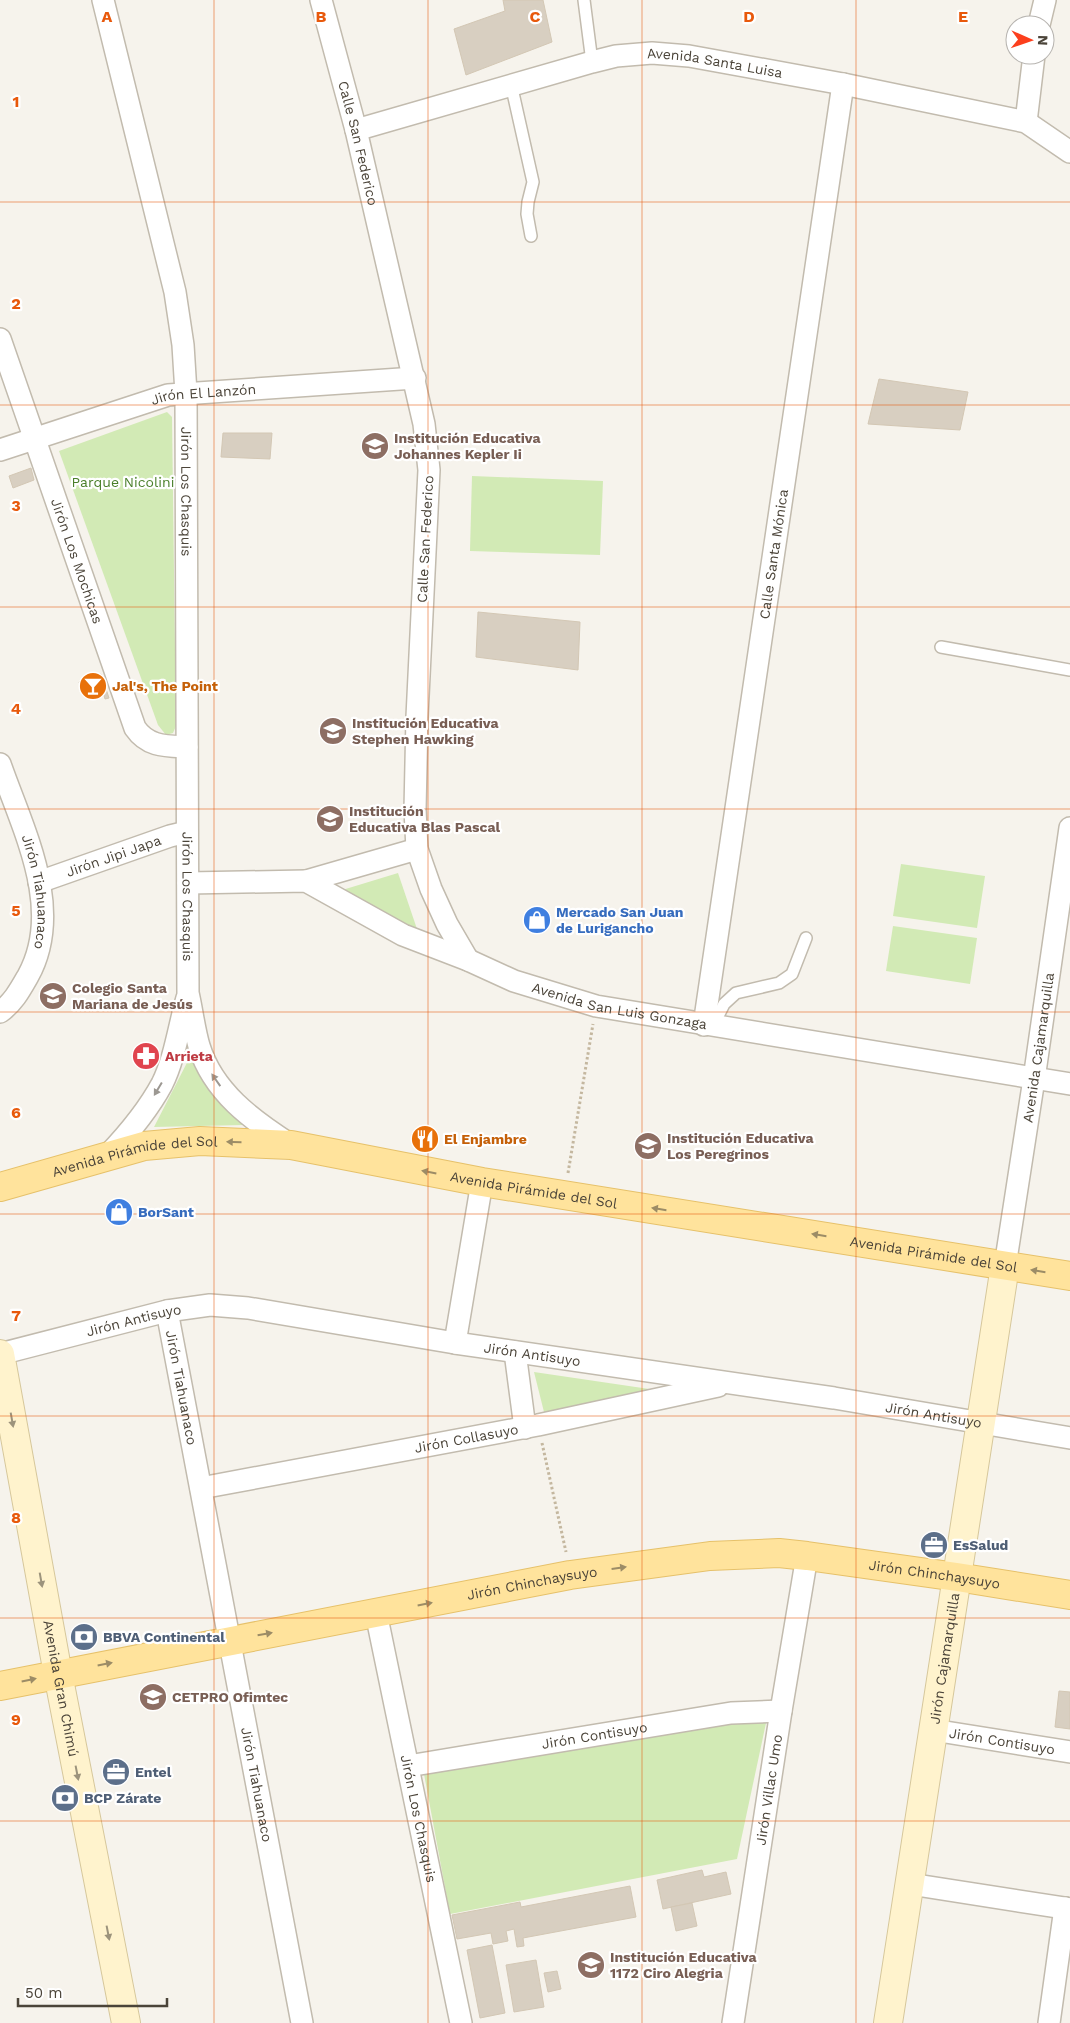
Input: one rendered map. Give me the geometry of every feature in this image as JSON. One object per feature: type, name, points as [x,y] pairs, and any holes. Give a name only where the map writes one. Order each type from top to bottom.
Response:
[{"type":"main road","name":"Avenida Pirámide del Sol","points":[[0,1187],[144,1146],[182,1142],[292,1145],[482,1182],[1070,1276]]},
{"type":"main road","name":"Jirón Chinchaysuyo","points":[[0,1686],[228,1640],[570,1575],[710,1556],[779,1553],[807,1556],[1070,1595]]},
{"type":"street","name":"Jirón Los Chasquis","points":[[103,0],[174,292],[183,345],[186,393],[188,993],[199,1046],[212,1076],[234,1104],[254,1120],[292,1145]]},
{"type":"street","name":"Calle San Federico","points":[[321,0],[356,130],[407,352],[415,378],[424,424],[429,470],[417,717],[415,810],[418,849],[435,898],[447,924],[468,960]]},
{"type":"street","points":[[1041,15],[1044,0]]},
{"type":"street","name":"Avenida Santa Luisa","points":[[356,130],[592,62],[616,56],[652,53],[689,56],[843,84],[1026,122],[1070,152]]},
{"type":"street","points":[[1026,122],[1033,65]]},
{"type":"street","name":"Calle Santa Mónica","points":[[709,1025],[843,84]]},
{"type":"street","name":"Jirón Los Mochicas","points":[[0,338],[135,728],[147,741],[157,745],[187,747]]},
{"type":"street","name":"Jirón El Lanzón","points":[[0,450],[168,394],[415,378]]},
{"type":"street","name":"Jirón Tiahuanaco","points":[[0,764],[36,867],[44,916],[42,942],[33,967],[22,988],[8,1006],[0,1012]]},
{"type":"street","name":"Avenida Cajamarquilla","points":[[1006,1266],[1070,828]]},
{"type":"street","name":"Jirón Jipi Japa","points":[[39,882],[170,836],[187,832]]},
{"type":"street","points":[[188,883],[306,881],[418,849]]},
{"type":"street","name":"Avenida San Luis Gonzaga","points":[[306,881],[403,935],[468,960],[514,981],[596,1006],[1070,1084]]},
{"type":"street","name":"Jirón Los Chasquis","points":[[108,1155],[131,1130],[162,1083],[172,1056],[188,993]]},
{"type":"street","points":[[455,1343],[482,1182]]},
{"type":"street","name":"Jirón Cajamarquilla","points":[[888,2023],[1006,1266]]},
{"type":"street","name":"Jirón Antisuyo","points":[[0,1354],[167,1311],[210,1305],[248,1308],[455,1343],[834,1398],[1070,1438]]},
{"type":"street","name":"Jirón Tiahuanaco","points":[[167,1311],[302,2023]]},
{"type":"street","points":[[515,1352],[531,1426]]},
{"type":"street","name":"Avenida Gran Chimú","points":[[0,1354],[58,1674],[126,2023]]},
{"type":"street","name":"Jirón Collasuyo","points":[[201,1488],[531,1426],[730,1384]]},
{"type":"street","name":"Jirón Villac Umo","points":[[733,2023],[807,1556]]},
{"type":"street","name":"Jirón Los Chasquis","points":[[376,1613],[461,2023]]},
{"type":"street","name":"Jirón Contisuyo","points":[[408,1766],[731,1713],[781,1711]]},
{"type":"street","name":"Jirón Contisuyo","points":[[933,1730],[1070,1752]]},
{"type":"street","points":[[910,1884],[1068,1908],[1049,2023]]},
{"type":"lane","points":[[584,0],[592,62]]},
{"type":"lane","points":[[511,84],[533,182],[527,214],[531,236]]},
{"type":"lane","points":[[941,647],[1070,670]]},
{"type":"lane","points":[[709,1025],[724,1004],[736,994],[779,983],[792,974],[806,938]]},
{"type":"path","points":[[568,1174],[596,1006]]},
{"type":"path","points":[[531,1426],[570,1575]]},
{"type":"green space","name":"Parque Nicolini","points":[[167,412],[172,417],[176,726],[173,733],[166,735],[158,725],[59,451]]},
{"type":"green space","points":[[472,476],[603,481],[600,555],[470,551]]},
{"type":"green space","points":[[901,864],[985,876],[977,928],[893,916]]},
{"type":"green space","points":[[398,873],[417,929],[339,891]]},
{"type":"green space","points":[[893,926],[977,938],[970,984],[886,971]]},
{"type":"green space","points":[[192,1053],[224,1101],[244,1125],[154,1127]]},
{"type":"green space","points":[[534,1372],[656,1390],[544,1412]]},
{"type":"green space","points":[[738,1718],[766,1723],[737,1859],[450,1914],[424,1774]]},
{"type":"building","points":[[503,0],[543,0],[552,42],[466,75],[454,29],[505,11]]},
{"type":"building","points":[[879,379],[968,392],[960,430],[868,424]]},
{"type":"building","points":[[223,433],[272,433],[270,459],[221,457]]},
{"type":"building","points":[[31,468],[34,480],[13,488],[9,476]]},
{"type":"building","points":[[478,612],[580,622],[578,670],[476,657]]},
{"type":"building","name":"Jal's, The Point","points":[[101,674],[109,698],[105,699],[103,692],[94,695],[93,690],[83,693],[79,682]]},
{"type":"building","points":[[1059,1691],[1070,1692],[1070,1729],[1055,1727]]},
{"type":"building","points":[[702,1870],[704,1877],[726,1872],[731,1894],[663,1909],[657,1880]]},
{"type":"building","points":[[630,1886],[636,1917],[523,1938],[524,1946],[517,1947],[514,1929],[506,1931],[508,1941],[493,1944],[491,1933],[457,1939],[452,1915],[520,1902],[521,1907]]},
{"type":"building","points":[[692,1903],[697,1926],[676,1931],[671,1907]]},
{"type":"building","points":[[492,1945],[505,2013],[480,2018],[467,1950]]},
{"type":"building","points":[[536,1960],[544,2007],[514,2012],[506,1965]]},
{"type":"building","points":[[557,1971],[561,1989],[548,1992],[544,1973]]},
{"type":"place","name":"Institución Educativa Johannes Kepler Ii","points":[[375,446]]},
{"type":"place","name":"Jal's, The Point","points":[[93,686]]},
{"type":"place","name":"Institución Educativa Stephen Hawking","points":[[333,731]]},
{"type":"place","name":"Institución Educativa Blas Pascal","points":[[330,819]]},
{"type":"place","name":"Mercado San Juan de Lurigancho","points":[[537,920]]},
{"type":"place","name":"Colegio Santa Mariana de Jesús","points":[[53,996]]},
{"type":"place","name":"Arrieta","points":[[146,1056]]},
{"type":"place","name":"El Enjambre","points":[[425,1139]]},
{"type":"place","name":"Institución Educativa Los Peregrinos","points":[[648,1146]]},
{"type":"place","name":"BorSant","points":[[119,1212]]},
{"type":"place","name":"EsSalud","points":[[934,1545]]},
{"type":"place","name":"BBVA Continental","points":[[84,1637]]},
{"type":"place","name":"CETPRO Ofimtec","points":[[153,1697]]},
{"type":"place","name":"Entel","points":[[116,1772]]},
{"type":"place","name":"BCP Zárate","points":[[65,1798]]},
{"type":"place","name":"Institución Educativa 1172 Ciro Alegria","points":[[591,1965]]}]
